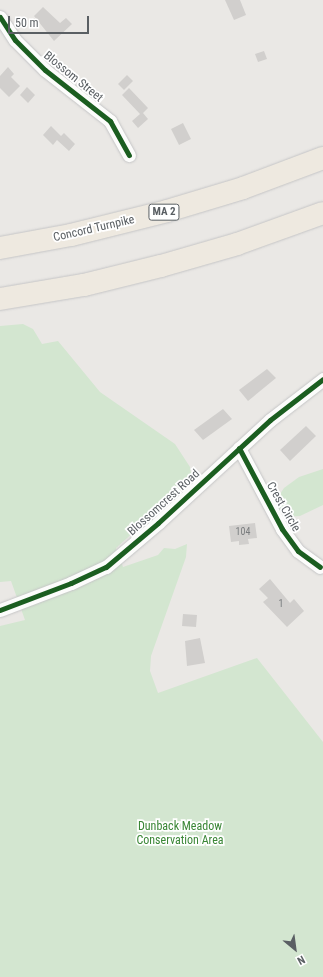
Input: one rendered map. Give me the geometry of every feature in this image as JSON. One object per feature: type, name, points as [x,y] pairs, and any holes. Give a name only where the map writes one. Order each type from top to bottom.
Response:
[{"type":"highway","name":"Concord Turnpike","points":[[0,248],[77,234],[180,208],[262,182],[323,158]]},
{"type":"highway","points":[[0,299],[97,282],[161,266],[237,244],[323,213]]},
{"type":"street","name":"Blossom Street","points":[[0,17],[15,40],[46,70],[110,121],[129,155]]},
{"type":"street","name":"Blossomcrest Road","points":[[0,610],[71,583],[106,567],[158,523],[270,420],[323,379]]},
{"type":"street","name":"Crest Circle","points":[[239,448],[282,529],[298,551],[320,568]]},
{"type":"green space","name":"Dunback Meadow Conservation Area","points":[[23,324],[33,329],[42,344],[58,341],[100,392],[175,444],[190,467],[192,480],[116,548],[123,567],[158,555],[164,548],[175,549],[187,544],[186,557],[151,656],[150,671],[158,693],[257,658],[323,742],[323,977],[0,977],[0,626],[25,620],[11,581],[0,582],[0,326]]},
{"type":"green space","points":[[323,469],[323,505],[300,516],[286,517],[278,513],[274,503],[284,488],[299,477]]},
{"type":"building","points":[[225,0],[240,0],[246,15],[234,20]]},
{"type":"building","points":[[43,7],[60,23],[66,18],[72,24],[54,41],[34,16]]},
{"type":"building","points":[[264,51],[267,59],[258,62],[255,54]]},
{"type":"building","points":[[8,67],[14,74],[11,77],[20,86],[9,97],[0,88],[0,76]]},
{"type":"building","points":[[127,75],[133,81],[124,90],[118,84]]},
{"type":"building","points":[[27,87],[35,95],[28,103],[20,95]]},
{"type":"building","points":[[129,88],[148,108],[143,113],[148,119],[138,128],[132,121],[140,114],[122,95]]},
{"type":"building","points":[[183,123],[191,139],[179,145],[171,129]]},
{"type":"building","points":[[51,126],[61,136],[64,133],[75,144],[69,151],[57,140],[53,145],[43,135]]},
{"type":"building","points":[[267,369],[276,378],[248,401],[239,390]]},
{"type":"building","points":[[223,409],[232,419],[203,440],[194,430]]},
{"type":"building","points":[[306,426],[316,436],[290,461],[280,450]]},
{"type":"building","points":[[255,523],[257,538],[248,539],[249,544],[239,545],[239,541],[231,542],[229,526]]},
{"type":"building","points":[[270,579],[290,603],[294,599],[304,611],[287,627],[263,602],[268,598],[259,589]]},
{"type":"building","points":[[183,614],[197,615],[196,627],[182,626]]},
{"type":"building","points":[[200,638],[205,663],[187,666],[185,641]]},
{"type":"cycle path","points":[[0,17],[15,40],[45,70],[110,121],[129,155]]},
{"type":"cycle path","points":[[0,610],[71,583],[106,567],[158,523],[270,420],[323,379]]},
{"type":"cycle path","points":[[239,448],[282,529],[298,551],[320,567]]}]
